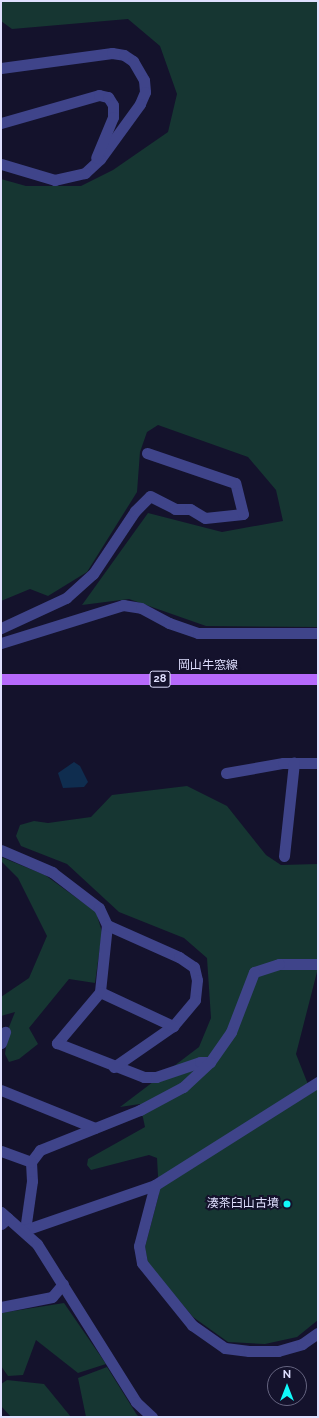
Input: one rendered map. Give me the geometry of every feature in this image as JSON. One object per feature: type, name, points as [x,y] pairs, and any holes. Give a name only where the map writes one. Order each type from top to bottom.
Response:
[{"type":"main road","name":"岡山牛窓線","points":[[1,678],[318,679]]},
{"type":"street","points":[[1,68],[112,52],[124,55],[133,62],[144,80],[145,92],[140,104],[93,165],[74,178],[55,180],[1,164]]},
{"type":"street","points":[[1,123],[99,95],[108,97],[113,105],[113,117],[93,165]]},
{"type":"street","points":[[1,628],[66,598],[93,574],[135,511],[150,496],[175,509],[190,509],[205,518],[244,514],[235,483],[146,453]]},
{"type":"street","points":[[1,643],[123,605],[141,608],[169,623],[198,633],[318,633]]},
{"type":"street","points":[[284,856],[294,763]]},
{"type":"street","points":[[226,773],[294,763],[318,763]]},
{"type":"street","points":[[1,850],[52,872],[99,908],[107,925],[100,992],[57,1044],[114,1067],[144,1077],[156,1077],[200,1062],[210,1062]]},
{"type":"street","points":[[107,925],[179,957],[194,967],[197,980],[195,1000],[173,1026],[114,1067]]},
{"type":"street","points":[[25,1230],[32,1181],[31,1162],[40,1150],[140,1110],[183,1087],[210,1062],[232,1032],[254,972],[279,964],[318,964]]},
{"type":"street","points":[[100,992],[173,1026]]},
{"type":"street","points":[[25,1230],[155,1185],[318,1082]]},
{"type":"street","points":[[1,1090],[95,1128]]},
{"type":"street","points":[[1,1151],[31,1162]]},
{"type":"street","points":[[155,1185],[139,1246],[142,1263],[192,1325],[224,1348],[249,1351],[278,1351],[302,1344],[318,1333]]},
{"type":"street","points":[[3,1218],[25,1230],[37,1244],[136,1402],[152,1417]]},
{"type":"street","points":[[1,1306],[52,1297],[63,1284]]},
{"type":"green space","points":[[1,1],[318,1],[318,627],[206,626],[129,599],[82,605],[148,513],[222,532],[283,521],[276,490],[248,457],[158,425],[147,432],[140,452],[137,492],[87,572],[48,596],[30,589],[1,601],[1,179],[26,186],[81,186],[113,170],[168,132],[177,94],[160,46],[128,19],[12,29],[1,21]]},
{"type":"green space","points":[[187,786],[227,806],[266,855],[281,865],[318,864],[318,968],[296,1054],[311,1092],[318,1087],[318,1320],[297,1337],[265,1344],[228,1342],[193,1317],[148,1263],[145,1247],[159,1194],[157,1158],[149,1155],[91,1170],[87,1165],[88,1159],[145,1127],[140,1104],[120,1107],[199,1047],[211,1018],[207,958],[184,938],[119,912],[67,864],[21,846],[16,836],[20,825],[34,821],[48,823],[91,817],[112,795]]},
{"type":"green space","points":[[1,857],[45,875],[96,912],[102,932],[95,983],[69,979],[29,1028],[38,1044],[19,1059],[9,1062],[5,1054],[9,1027],[15,1012],[1,1016],[1,997],[29,978],[47,936],[18,878],[1,861]]},
{"type":"green space","points":[[64,1303],[106,1364],[78,1373],[36,1340],[23,1375],[8,1376],[1,1366],[1,1313]]},
{"type":"green space","points":[[107,1367],[137,1415],[140,1417],[86,1417],[78,1378]]},
{"type":"green space","points":[[7,1380],[44,1384],[71,1417],[11,1417],[1,1406],[1,1384]]},
{"type":"water","points":[[74,762],[80,766],[88,782],[84,787],[63,788],[58,773]]},
{"type":"place","name":"湊茶臼山古墳","points":[[287,1204]]}]
